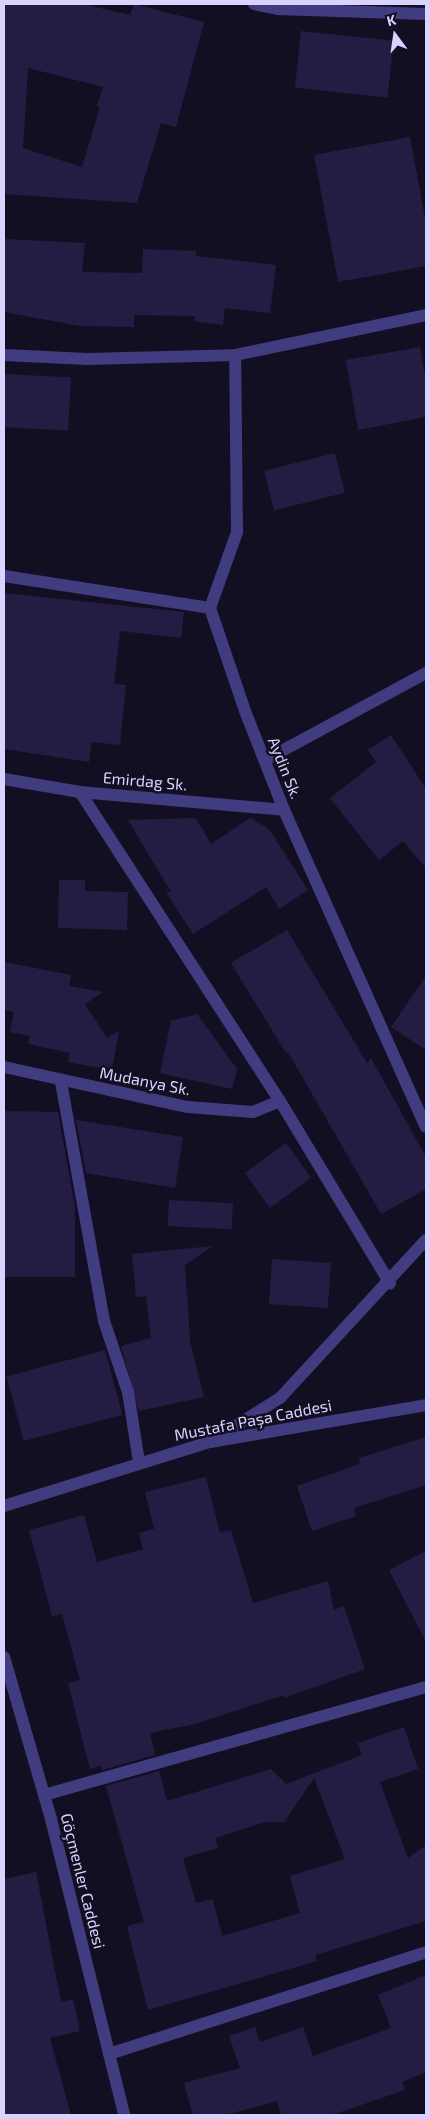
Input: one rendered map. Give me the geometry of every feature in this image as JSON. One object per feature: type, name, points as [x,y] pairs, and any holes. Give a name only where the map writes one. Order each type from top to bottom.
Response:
[{"type":"street","points":[[254,4],[278,9],[426,14]]},
{"type":"street","points":[[4,355],[87,360],[235,355],[426,315]]},
{"type":"street","points":[[4,576],[210,608],[237,532],[235,355]]},
{"type":"street","name":"Aydin Sk.","points":[[210,608],[284,810],[426,1126]]},
{"type":"street","points":[[265,760],[426,673]]},
{"type":"street","name":"Emirdag Sk.","points":[[4,779],[80,792],[284,810]]},
{"type":"street","points":[[80,792],[280,1101],[390,1283]]},
{"type":"street","name":"Mudanya Sk.","points":[[4,1067],[61,1082],[198,1108],[254,1112],[280,1101]]},
{"type":"street","points":[[61,1082],[104,1321],[128,1392],[139,1462]]},
{"type":"street","points":[[210,1442],[280,1398],[390,1283],[426,1240]]},
{"type":"street","name":"Mustafa Paşa Caddesi","points":[[4,1506],[139,1462],[210,1442],[426,1405]]},
{"type":"street","name":"Göçmenler Caddesi","points":[[4,1657],[44,1795],[124,2115]]},
{"type":"street","points":[[44,1795],[426,1687]]},
{"type":"street","points":[[109,2054],[426,1952]]},
{"type":"building","points":[[4,4],[83,4],[130,15],[134,4],[204,22],[176,127],[161,123],[137,203],[4,194]],"holes":[[[28,68],[103,87],[97,106],[100,107],[82,167],[23,148]]]},
{"type":"building","points":[[301,31],[393,41],[388,97],[295,88]]},
{"type":"building","points":[[410,137],[426,224],[426,266],[338,282],[314,155]]},
{"type":"building","points":[[4,239],[85,243],[82,272],[142,273],[143,249],[196,251],[196,256],[276,265],[270,313],[225,308],[223,325],[194,321],[195,316],[134,315],[134,327],[80,326],[4,312]]},
{"type":"building","points":[[420,347],[426,380],[426,417],[358,430],[346,360]]},
{"type":"building","points":[[4,374],[71,378],[68,430],[4,427]]},
{"type":"building","points":[[335,453],[345,493],[274,510],[264,471]]},
{"type":"building","points":[[4,593],[184,612],[181,638],[120,631],[114,684],[126,685],[120,745],[92,742],[89,762],[4,749]]},
{"type":"building","points":[[391,735],[426,789],[426,868],[403,841],[379,860],[330,798],[376,762],[368,750]]},
{"type":"building","points":[[196,818],[211,844],[250,818],[269,829],[308,890],[279,909],[266,887],[193,934],[166,892],[171,892],[128,820]]},
{"type":"building","points":[[59,880],[85,880],[85,891],[128,892],[127,930],[58,928]]},
{"type":"building","points":[[287,930],[367,1063],[371,1058],[426,1157],[426,1189],[381,1214],[288,1052],[286,1053],[231,963]]},
{"type":"building","points":[[4,962],[71,975],[69,986],[103,992],[85,1004],[107,1038],[119,1031],[112,1070],[68,1062],[70,1053],[28,1044],[30,1036],[10,1032],[14,1012],[4,1010]]},
{"type":"building","points":[[426,976],[426,1050],[391,1027]]},
{"type":"building","points":[[197,1014],[237,1069],[232,1089],[160,1073],[171,1021]]},
{"type":"building","points":[[4,1111],[58,1112],[75,1207],[75,1277],[4,1277]]},
{"type":"building","points":[[76,1120],[183,1137],[175,1188],[86,1173]]},
{"type":"building","points":[[286,1143],[311,1178],[270,1208],[245,1173]]},
{"type":"building","points":[[169,1200],[233,1203],[232,1229],[168,1226]]},
{"type":"building","points":[[213,1246],[185,1265],[190,1341],[204,1397],[139,1411],[121,1346],[151,1338],[146,1296],[136,1297],[132,1254]]},
{"type":"building","points":[[272,1259],[331,1263],[328,1308],[269,1304]]},
{"type":"building","points":[[105,1350],[122,1415],[24,1441],[6,1376]]},
{"type":"building","points":[[426,1437],[426,1485],[354,1508],[356,1516],[312,1531],[297,1486],[360,1464],[359,1458]]},
{"type":"building","points":[[206,1477],[220,1533],[231,1530],[253,1603],[328,1581],[334,1610],[344,1606],[365,1669],[284,1698],[284,1695],[195,1724],[150,1733],[155,1755],[102,1770],[101,1766],[90,1769],[68,1683],[80,1680],[62,1614],[52,1616],[29,1530],[84,1515],[97,1562],[143,1549],[139,1533],[154,1529],[145,1492]]},
{"type":"building","points":[[426,1551],[426,1642],[389,1570]]},
{"type":"building","points":[[404,1727],[418,1769],[380,1782],[408,1858],[426,1845],[426,1921],[315,1955],[317,1961],[148,2010],[127,1926],[144,1922],[106,1786],[159,1771],[167,1801],[271,1769],[286,1784],[362,1755],[358,1743]],"holes":[[[314,1778],[345,1859],[290,1876],[300,1913],[222,1936],[213,1899],[196,1903],[183,1858],[218,1848],[215,1838],[265,1822],[284,1822]]]},
{"type":"building","points":[[36,1872],[61,2002],[73,1999],[80,2031],[50,2038],[71,2115],[4,2115],[4,1879]]},
{"type":"building","points":[[426,1975],[426,2072],[402,2082],[405,2090],[332,2115],[281,2115],[277,2101],[225,2115],[193,2115],[184,2083],[240,2068],[229,2036],[255,2027],[260,2042],[303,2027],[313,2056],[391,2028],[378,1995]]}]
